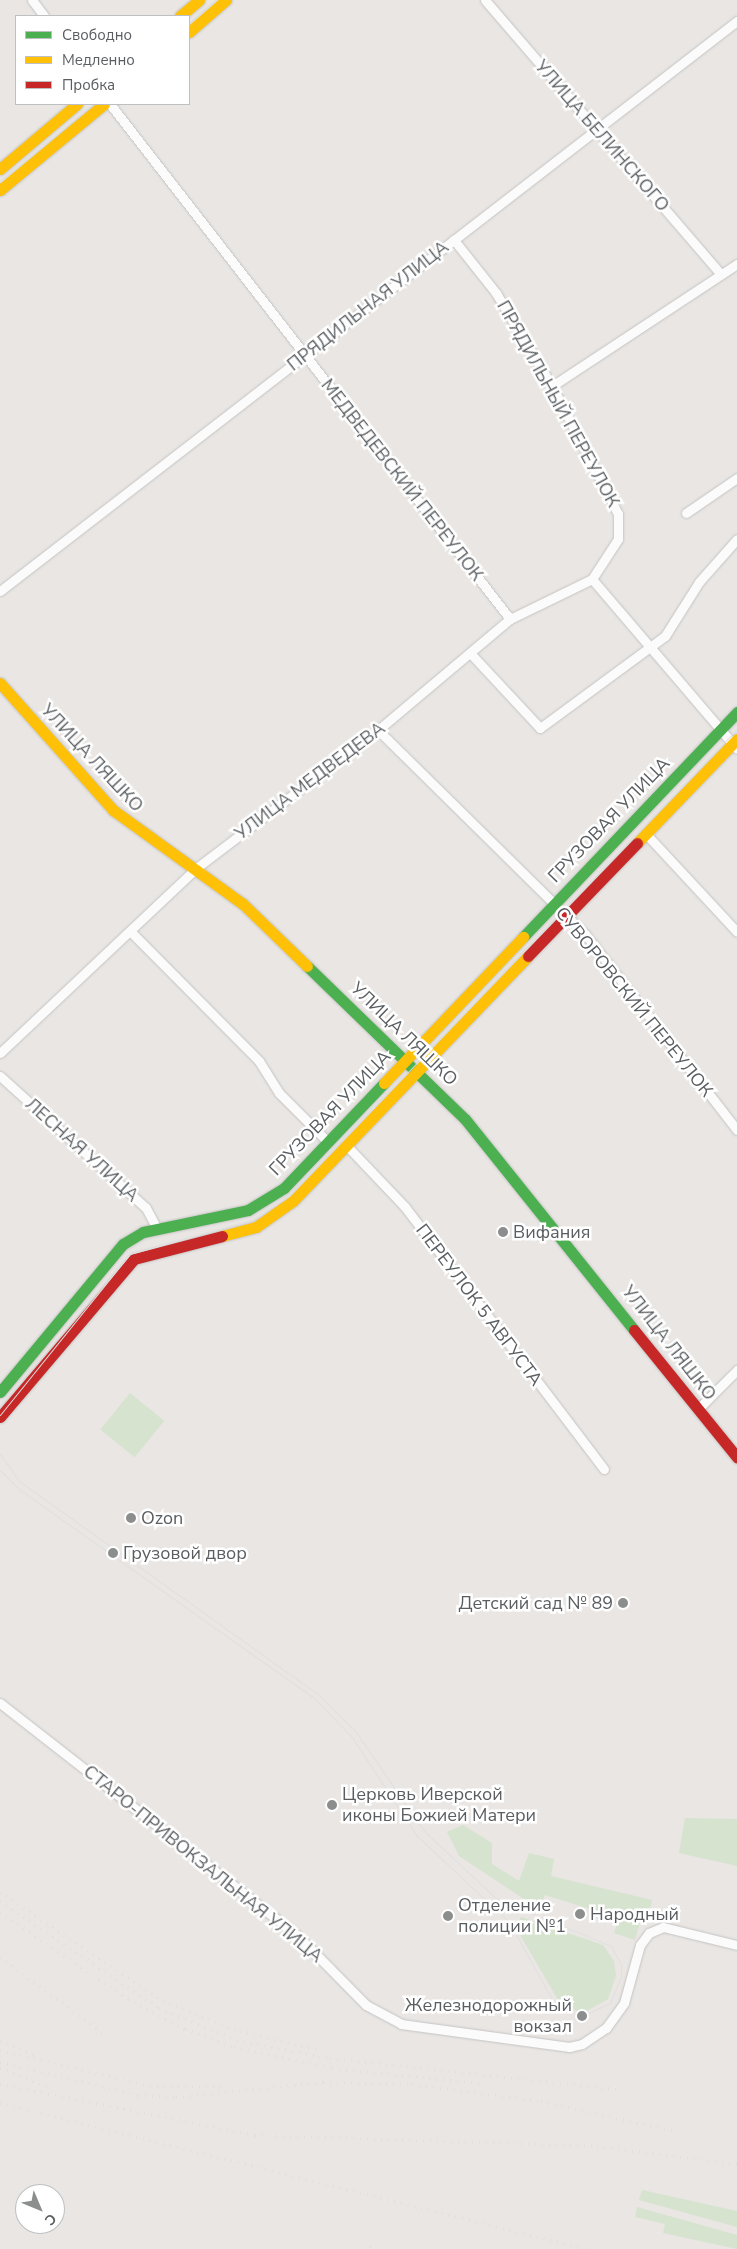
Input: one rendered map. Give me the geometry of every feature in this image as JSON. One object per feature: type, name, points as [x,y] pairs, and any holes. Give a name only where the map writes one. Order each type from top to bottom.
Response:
[{"type":"street","points":[[32,0],[43,15]]},
{"type":"street","points":[[181,15],[199,0]]},
{"type":"street","points":[[190,31],[226,0]]},
{"type":"street","name":"УЛИЦА БЕЛИНСКОГО","points":[[485,0],[719,272]]},
{"type":"street","name":"ПРЯДИЛЬНАЯ УЛИЦА","points":[[0,592],[304,355],[599,131],[737,21]]},
{"type":"street","points":[[0,169],[76,105]]},
{"type":"street","points":[[0,190],[103,105]]},
{"type":"street","name":"МЕДВЕДЕВСКИЙ ПЕРЕУЛОК","points":[[111,105],[510,619]]},
{"type":"street","name":"ПРЯДИЛЬНЫЙ ПЕРЕУЛОК","points":[[454,240],[496,293],[552,386],[621,523],[618,538],[592,579]]},
{"type":"street","points":[[552,386],[719,272],[737,264]]},
{"type":"street","points":[[686,512],[737,478]]},
{"type":"street","points":[[470,654],[540,728],[652,647],[672,628],[699,582],[737,539]]},
{"type":"street","points":[[592,579],[652,647],[720,730],[735,744]]},
{"type":"street","name":"УЛИЦА МЕДВЕДЕВА","points":[[0,1054],[195,869],[378,730],[510,619],[592,579]]},
{"type":"street","name":"УЛИЦА ЛЯШКО","points":[[0,683],[114,810],[243,904],[419,1072],[495,1152],[737,1457]]},
{"type":"street","name":"ГРУЗОВАЯ УЛИЦА","points":[[0,1392],[114,1253],[132,1237],[157,1229],[220,1218],[263,1203],[328,1142],[737,712]]},
{"type":"street","name":"СУВОРОВСКИЙ ПЕРЕУЛОК","points":[[378,730],[569,916],[737,1130]]},
{"type":"street","name":"ГРУЗОВАЯ УЛИЦА","points":[[0,1417],[134,1259],[265,1222],[347,1146],[735,744]]},
{"type":"street","points":[[647,835],[737,932]]},
{"type":"street","points":[[130,931],[259,1061],[279,1093],[328,1142]]},
{"type":"street","name":"ЛЕСНАЯ УЛИЦА","points":[[0,1076],[146,1208],[157,1229]]},
{"type":"street","name":"ПЕРЕУЛОК 5 АВГУСТА","points":[[347,1146],[405,1207],[604,1469]]},
{"type":"street","points":[[699,1408],[737,1370]]},
{"type":"street","name":"СТАРО-ПРИВОКЗАЛЬНАЯ УЛИЦА","points":[[0,1703],[297,1935],[366,2005],[401,2024],[568,2047],[582,2044],[606,2028],[624,2003],[640,1945],[650,1933],[663,1927],[737,1945]]},
{"type":"green space","points":[[130,1393],[164,1421],[135,1457],[100,1430]]},
{"type":"green space","points":[[685,1818],[737,1819],[737,1866],[679,1853]]},
{"type":"green space","points":[[463,1825],[492,1843],[492,1864],[519,1881],[529,1853],[554,1859],[551,1876],[652,1900],[648,1920],[641,1919],[635,1940],[614,1933],[619,1918],[545,1895],[539,1909],[459,1856],[447,1832]]},
{"type":"green space","points":[[521,1917],[603,1945],[614,1961],[616,1976],[608,1999],[583,2013],[561,2005],[516,1928]]},
{"type":"green space","points":[[642,2190],[737,2211],[737,2227],[639,2200]]},
{"type":"green space","points":[[637,2207],[737,2235],[737,2249],[663,2233],[665,2224],[635,2217]]},
{"type":"tram line","points":[[190,23],[217,0]]},
{"type":"tram line","points":[[0,182],[92,105]]},
{"type":"tram line","points":[[0,1415],[130,1254],[252,1220],[289,1196],[737,729]]},
{"type":"tram line","points":[[0,1454],[19,1481],[318,1694],[356,1732],[424,1831],[497,1899],[611,1946],[621,1965],[621,1977],[610,2003],[582,2016],[557,2008],[509,1922],[417,1836],[351,1736],[314,1698],[19,1489],[0,1470]]},
{"type":"railway","points":[[0,1892],[163,2001],[240,2031],[316,2049]]},
{"type":"railway","points":[[0,1901],[159,2008],[237,2040],[330,2058],[617,2089]]},
{"type":"railway","points":[[0,1912],[128,1999],[185,2029],[234,2047],[332,2068],[479,2083]]},
{"type":"railway","points":[[0,1957],[104,2034]]},
{"type":"railway","points":[[0,2041],[35,2055]]},
{"type":"railway","points":[[0,2050],[150,2086],[221,2086]]},
{"type":"railway","points":[[0,2062],[138,2095],[176,2097],[323,2082],[412,2084],[541,2101],[674,2131]]},
{"type":"railway","points":[[0,2068],[51,2088]]},
{"type":"railway","points":[[0,2084],[255,2135],[597,2146],[737,2164]]},
{"type":"railway","points":[[0,2103],[587,2249]]},
{"type":"railway","points":[[370,2246],[375,2249]]},
{"type":"traffic: fast","points":[[523,937],[737,712]]},
{"type":"traffic: fast","points":[[307,966],[465,1119],[634,1330]]},
{"type":"traffic: fast","points":[[0,1392],[123,1244],[143,1232],[248,1210],[284,1188],[384,1083]]},
{"type":"traffic: slow","points":[[181,15],[199,0]]},
{"type":"traffic: slow","points":[[190,31],[226,0]]},
{"type":"traffic: slow","points":[[0,169],[76,105]]},
{"type":"traffic: slow","points":[[0,190],[103,105]]},
{"type":"traffic: slow","points":[[0,683],[113,810],[243,904],[307,966]]},
{"type":"traffic: slow","points":[[637,843],[737,739]]},
{"type":"traffic: slow","points":[[384,1083],[523,937]]},
{"type":"traffic: slow","points":[[222,1236],[256,1227],[293,1201],[528,956]]},
{"type":"traffic: jam","points":[[528,956],[637,843]]},
{"type":"traffic: jam","points":[[0,1417],[134,1259],[222,1236]]},
{"type":"traffic: jam","points":[[634,1330],[737,1457]]},
{"type":"place","name":"Вифания","points":[[503,1232]]},
{"type":"place","name":"Ozon","points":[[131,1518]]},
{"type":"place","name":"Грузовой двор","points":[[113,1553]]},
{"type":"place","name":"Детский сад № 89","points":[[623,1603]]},
{"type":"place","name":"Церковь Иверской иконы Божией Матери","points":[[332,1805]]},
{"type":"place","name":"Народный","points":[[580,1914]]},
{"type":"place","name":"Отделение полиции №1","points":[[448,1916]]},
{"type":"place","name":"Железнодорожный вокзал","points":[[582,2016]]}]
